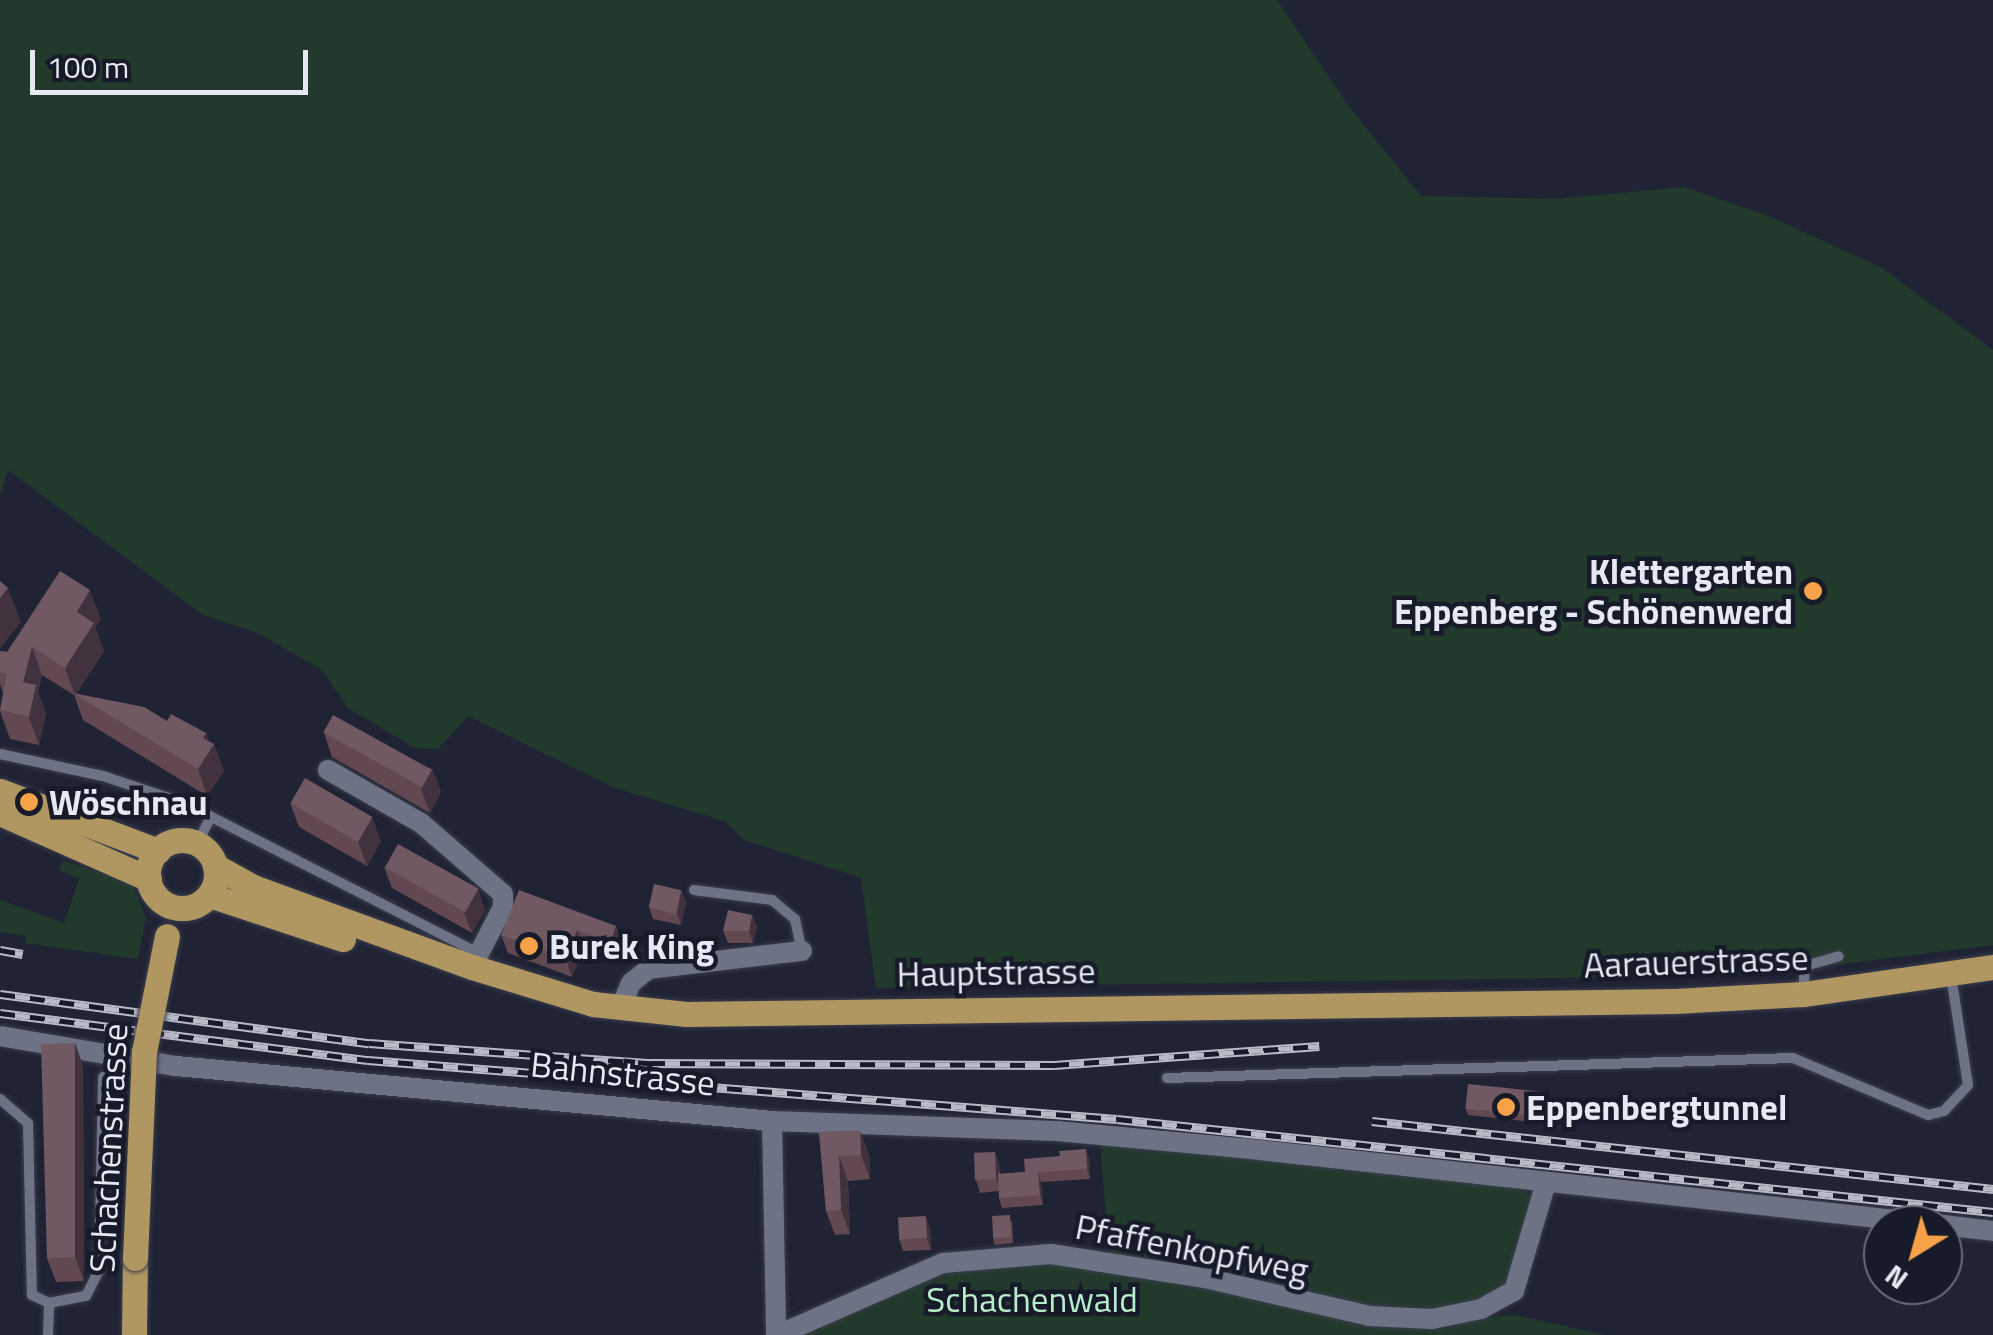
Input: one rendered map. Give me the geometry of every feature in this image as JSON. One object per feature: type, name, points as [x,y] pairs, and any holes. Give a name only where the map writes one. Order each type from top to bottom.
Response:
[{"type":"main road","points":[[0,791],[158,851]]},
{"type":"main road","points":[[0,813],[149,879]]},
{"type":"main road","points":[[176,841],[197,844],[215,866],[209,895],[189,908],[174,907],[157,897],[149,879],[158,851],[176,841]]},
{"type":"main road","name":"Hauptstrasse","points":[[215,866],[267,892],[474,959],[593,1004]]},
{"type":"main road","name":"Hauptstrasse","points":[[209,895],[515,996],[620,1010],[717,1015],[1401,1002]]},
{"type":"main road","name":"Schachenstrasse","points":[[134,1335],[144,1052],[174,907]]},
{"type":"main road","name":"Aarauerstrasse","points":[[1401,1002],[1804,994],[1993,967]]},
{"type":"street","points":[[328,770],[421,823],[503,894],[503,907],[474,959]]},
{"type":"street","points":[[620,1010],[631,983],[648,968],[802,950]]},
{"type":"street","name":"Bahnstrasse","points":[[0,1036],[176,1066],[772,1121],[1057,1132],[1240,1148],[1863,1216]]},
{"type":"street","points":[[772,1121],[777,1335]]},
{"type":"street","name":"Pfaffenkopfweg","points":[[777,1335],[942,1263],[1051,1254],[1206,1278],[1369,1316],[1432,1319],[1481,1309],[1514,1292],[1546,1182]]},
{"type":"street","name":"Bahnstrasse","points":[[1963,1227],[1993,1231]]},
{"type":"lane","points":[[0,754],[103,776],[212,816],[474,959]]},
{"type":"lane","points":[[197,844],[212,816]]},
{"type":"lane","points":[[694,890],[772,900],[795,918],[802,950]]},
{"type":"lane","points":[[1804,994],[1804,966],[1839,956]]},
{"type":"lane","points":[[1167,1078],[1793,1058],[1928,1115],[1944,1111],[1968,1085],[1951,974]]},
{"type":"lane","points":[[0,1098],[12,1102],[28,1123],[32,1296],[48,1303],[86,1296],[99,1271],[103,1077]]},
{"type":"lane","points":[[48,1303],[48,1335]]},
{"type":"green space","points":[[0,0],[1277,0],[1350,108],[1421,196],[1555,199],[1684,187],[1769,216],[1882,268],[1993,350],[1993,945],[1755,975],[876,988],[861,878],[744,840],[726,822],[613,787],[468,716],[438,749],[415,748],[348,708],[322,670],[258,633],[203,615],[8,470],[0,496]]},
{"type":"green space","points":[[63,861],[131,882],[146,917],[138,959],[25,943],[26,936],[0,932],[0,900],[64,923],[79,879],[59,870]]},
{"type":"green space","points":[[1100,1140],[1519,1186],[1533,1198],[1506,1291],[1460,1308],[1380,1312],[1109,1253]]},
{"type":"green space","name":"Schachenwald","points":[[1045,1260],[1410,1323],[1515,1315],[1605,1335],[779,1335],[938,1271]]},
{"type":"building","points":[[60,571],[90,590],[77,612],[94,623],[65,668],[32,647],[23,682],[36,685],[29,717],[0,710],[7,674],[0,672],[0,651],[7,652]]},
{"type":"building","points":[[0,581],[8,588],[0,598]]},
{"type":"building","points":[[73,693],[144,707],[167,721],[171,714],[206,733],[203,738],[214,744],[198,769]]},
{"type":"building","points":[[333,715],[432,770],[422,787],[323,732]]},
{"type":"building","points":[[305,778],[373,817],[358,842],[290,803]]},
{"type":"building","points":[[398,844],[478,889],[465,912],[385,868]]},
{"type":"building","points":[[654,884],[681,890],[676,914],[649,907]]},
{"type":"building","points":[[519,890],[616,926],[610,943],[577,930],[566,959],[501,935]]},
{"type":"building","points":[[728,910],[752,915],[749,931],[723,931]]},
{"type":"building","points":[[75,1043],[75,1257],[47,1258],[41,1044]]},
{"type":"building","name":"Eppenbergtunnel","points":[[1468,1084],[1543,1092],[1540,1117],[1465,1109]]},
{"type":"building","points":[[860,1131],[861,1155],[839,1156],[841,1210],[826,1211],[819,1132]]},
{"type":"building","points":[[1086,1149],[1087,1169],[1038,1172],[1040,1195],[999,1198],[998,1174],[1025,1172],[1024,1159]]},
{"type":"building","points":[[995,1152],[996,1179],[975,1180],[974,1153]]},
{"type":"building","points":[[1010,1215],[1011,1237],[993,1238],[992,1216]]},
{"type":"building","points":[[926,1216],[927,1238],[899,1239],[898,1217]]},
{"type":"railway","points":[[0,950],[23,954]]},
{"type":"railway","points":[[0,994],[369,1043],[650,1063],[1054,1065],[1319,1046]]},
{"type":"railway","points":[[0,1013],[368,1060],[1117,1119],[1993,1212]]},
{"type":"railway","points":[[1372,1121],[1993,1189]]},
{"type":"place","name":"Klettergarten Eppenberg - Schönenwerd","points":[[1813,591]]},
{"type":"place","name":"Wöschnau","points":[[29,802]]},
{"type":"place","name":"Burek King","points":[[529,946]]},
{"type":"place","name":"Eppenbergtunnel","points":[[1506,1107]]}]
